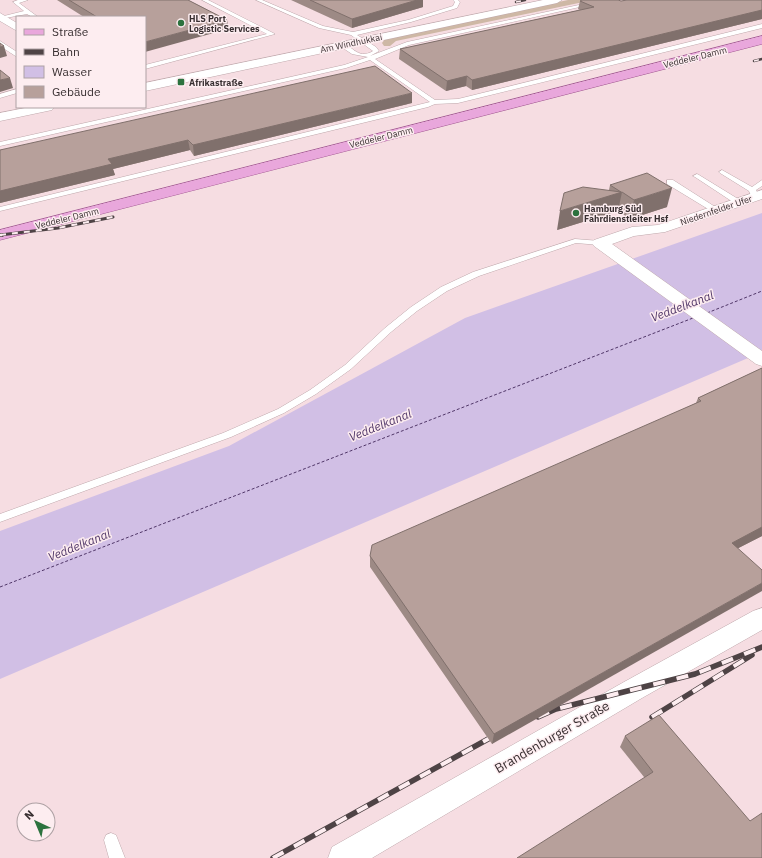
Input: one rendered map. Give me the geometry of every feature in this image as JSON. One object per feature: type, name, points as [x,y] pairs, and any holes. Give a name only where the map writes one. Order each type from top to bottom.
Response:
[{"type":"main road","name":"Veddeler Damm","points":[[0,235],[762,40]]},
{"type":"street","name":"Am Windhukkai","points":[[146,86],[557,0]]},
{"type":"street","points":[[501,3],[514,9]]},
{"type":"street","points":[[1,17],[16,27]]},
{"type":"street","points":[[0,117],[43,108]]},
{"type":"street","name":"Niedernfelder Ufer","points":[[600,243],[632,232],[660,229],[739,202],[756,194]]},
{"type":"street","points":[[600,243],[762,360]]},
{"type":"street","name":"Brandenburger Straße","points":[[343,858],[633,690],[762,618]]},
{"type":"lane","points":[[26,0],[16,2],[34,16]]},
{"type":"lane","points":[[146,67],[272,34],[204,0]]},
{"type":"lane","points":[[258,0],[321,27],[353,34],[376,49],[371,57]]},
{"type":"lane","points":[[353,34],[409,21],[455,7],[458,2],[455,0]]},
{"type":"lane","points":[[0,144],[338,67],[407,44],[609,0]]},
{"type":"lane","points":[[1,17],[28,12]]},
{"type":"lane","points":[[0,209],[413,109],[434,102],[458,101],[762,26]]},
{"type":"lane","points":[[0,43],[16,54]]},
{"type":"lane","points":[[342,45],[354,54],[371,57],[434,102]]},
{"type":"lane","points":[[0,96],[16,91]]},
{"type":"lane","points":[[722,172],[756,194],[762,182]]},
{"type":"lane","points":[[697,176],[739,202]]},
{"type":"lane","points":[[670,182],[716,210]]},
{"type":"lane","points":[[0,518],[191,447],[227,436],[281,411],[313,392],[348,367],[388,330],[414,309],[444,289],[476,274],[575,241],[600,243]]},
{"type":"lane","points":[[111,840],[117,858]]},
{"type":"shaded area","points":[[568,0],[593,0],[396,41],[390,46],[384,46],[382,43],[385,39]]},
{"type":"water","name":"Veddelkanal","points":[[762,213],[762,352],[0,679],[0,531],[229,446],[465,318]]},
{"type":"building","name":"HLS Port Logistic Services","points":[[69,0],[188,0],[227,20],[146,42],[146,16],[95,16]]},
{"type":"building","points":[[310,0],[417,0],[352,19]]},
{"type":"building","points":[[762,0],[762,10],[472,80],[467,76],[447,81],[400,49],[594,7],[580,1]]},
{"type":"building","points":[[375,66],[412,93],[193,145],[188,140],[108,159],[112,164],[0,191],[0,150]]},
{"type":"building","points":[[0,70],[10,78],[0,80]]},
{"type":"building","points":[[647,173],[672,188],[634,200],[622,192],[560,211],[564,193],[583,187],[621,192],[610,185]]},
{"type":"building","points":[[762,368],[762,527],[732,543],[762,570],[762,583],[494,734],[370,556],[372,545],[701,401],[698,398]]},
{"type":"building","points":[[659,715],[750,821],[762,813],[762,858],[517,858],[653,772],[625,736]]},
{"type":"ferry route","points":[[707,313],[762,291]]},
{"type":"ferry route","points":[[0,587],[693,318]]},
{"type":"railway","points":[[516,2],[525,0]]},
{"type":"railway","points":[[754,61],[762,59]]},
{"type":"railway","points":[[2,235],[0,235],[58,228],[113,217]]},
{"type":"railway","points":[[538,717],[556,709],[695,674],[762,647]]},
{"type":"railway","points":[[652,717],[752,655]]},
{"type":"railway","points":[[273,858],[499,733]]},
{"type":"place","name":"HLS Port Logistic Services","points":[[181,23]]},
{"type":"place","name":"Afrikastraße","points":[[181,82]]},
{"type":"place","name":"Hamburg Süd Fahrdienstleiter Hsf","points":[[576,213]]}]
